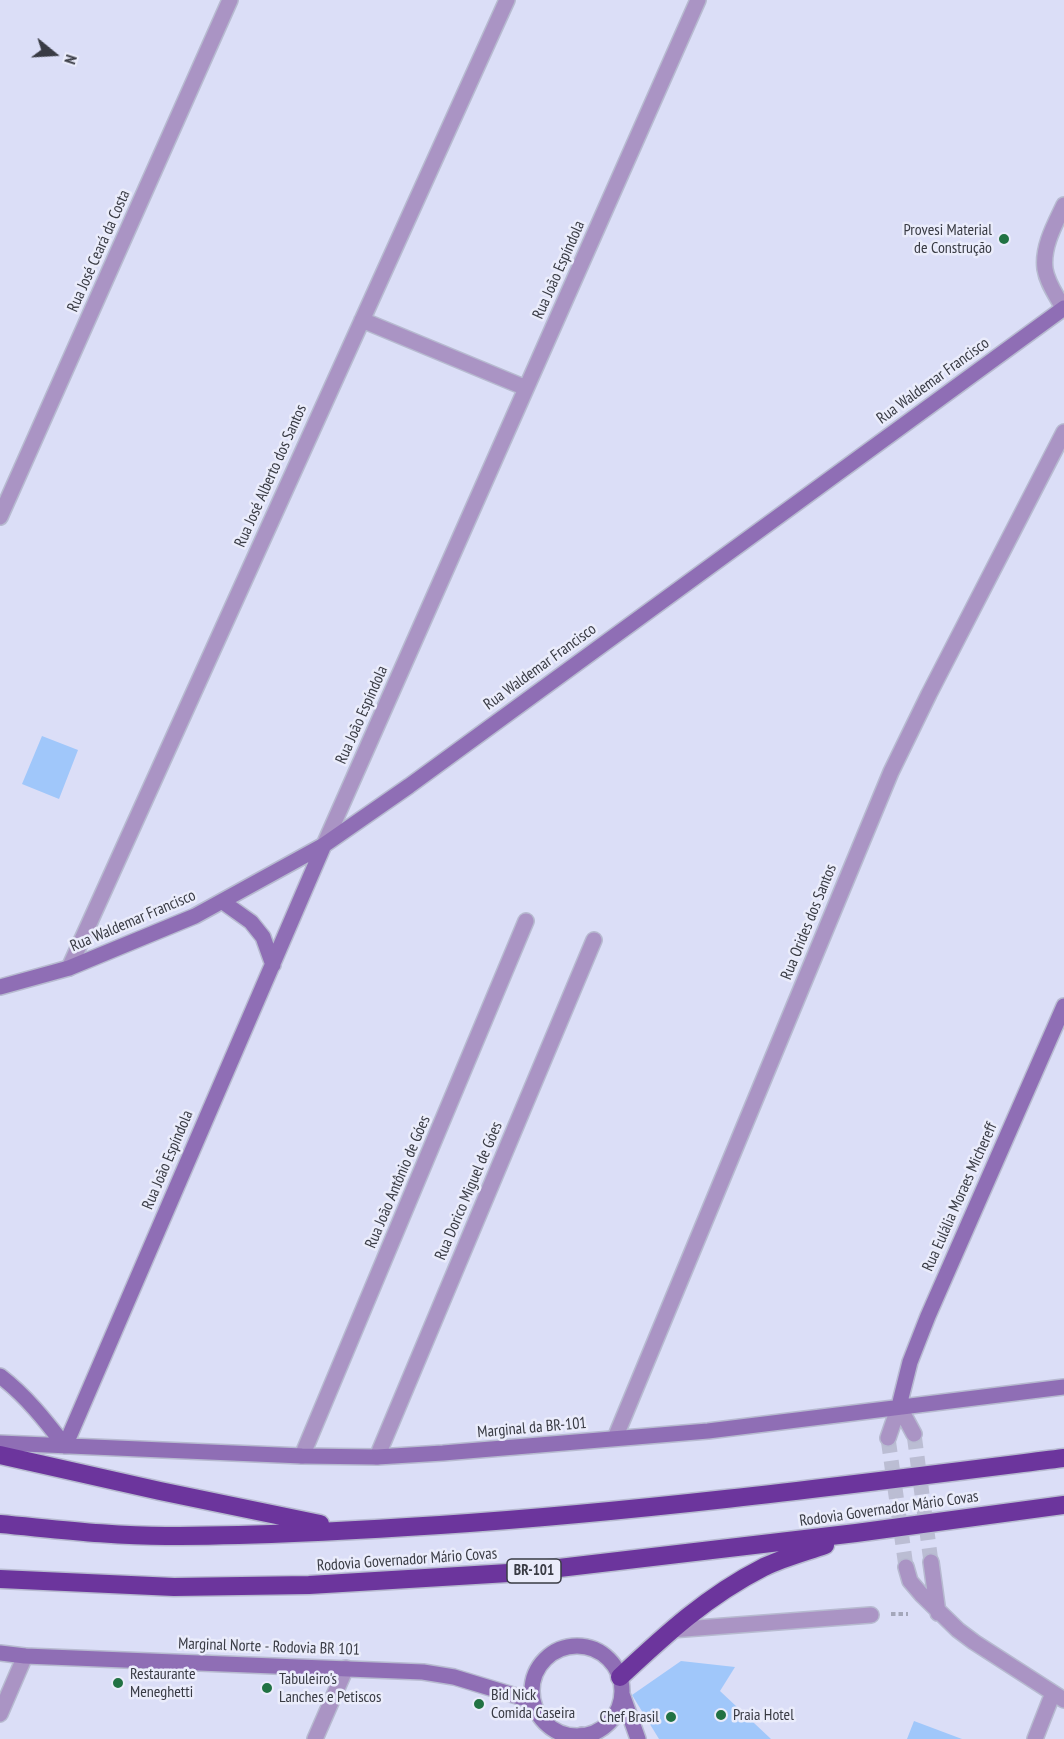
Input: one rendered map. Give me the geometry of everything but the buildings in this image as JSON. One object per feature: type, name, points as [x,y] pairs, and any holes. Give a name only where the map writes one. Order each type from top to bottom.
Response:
[{"type":"highway","points":[[0,1455],[351,1531]]},
{"type":"highway","name":"Rodovia Governador Mário Covas","points":[[0,1524],[108,1534],[165,1536],[351,1531],[629,1510],[1064,1458]]},
{"type":"highway","name":"Rodovia Governador Mário Covas","points":[[0,1579],[174,1587],[309,1586],[525,1572],[856,1533],[1064,1505]]},
{"type":"highway","points":[[621,1685],[670,1630],[708,1601],[766,1566],[856,1533]]},
{"type":"street","name":"Rua José Ceará da Costa","points":[[0,517],[230,0]]},
{"type":"street","name":"Rua José Alberto dos Santos","points":[[69,968],[507,0]]},
{"type":"street","name":"Rua João Espíndola","points":[[65,1446],[324,845],[698,0]]},
{"type":"street","points":[[1064,205],[1045,253],[1045,270],[1064,308]]},
{"type":"street","name":"Rua Waldemar Francisco","points":[[0,987],[69,968],[195,916],[324,845],[409,786],[1064,308]]},
{"type":"street","points":[[362,320],[526,388]]},
{"type":"street","name":"Rua Orides dos Santos","points":[[615,1438],[891,772],[1064,432]]},
{"type":"street","points":[[223,902],[251,922],[263,938],[273,965]]},
{"type":"street","name":"Rua João Antônio de Góes","points":[[302,1456],[526,921]]},
{"type":"street","name":"Rua Dorico Miguel de Góes","points":[[377,1456],[594,940]]},
{"type":"street","name":"Rua Eulália Moraes Michereff","points":[[899,1406],[910,1362],[928,1316],[1064,1006]]},
{"type":"street","points":[[0,1376],[21,1392],[37,1409],[65,1446]]},
{"type":"street","name":"Marginal da BR-101","points":[[0,1443],[302,1456],[442,1454],[708,1431],[1064,1387]]},
{"type":"street","points":[[899,1406],[914,1434]]},
{"type":"street","points":[[888,1438],[899,1406]]},
{"type":"street","points":[[931,1562],[938,1613]]},
{"type":"street","points":[[906,1567],[910,1581],[938,1613],[974,1642],[1059,1696],[1035,1739]]},
{"type":"street","points":[[670,1630],[871,1615]]},
{"type":"street","points":[[621,1685],[619,1707],[611,1720],[600,1730],[585,1737],[563,1733],[546,1724],[533,1701],[532,1686],[536,1671],[545,1658],[558,1650],[573,1646],[587,1647],[602,1653],[613,1663],[621,1685],[638,1739]]},
{"type":"street","name":"Marginal Norte - Rodovia BR 101","points":[[0,1653],[25,1656],[423,1672],[454,1677],[533,1701]]},
{"type":"street","points":[[0,1714],[25,1656]]},
{"type":"street","points":[[315,1739],[346,1668]]},
{"type":"path","points":[[871,1615],[938,1613]]},
{"type":"tunnel","points":[[914,1434],[931,1562]]},
{"type":"tunnel","points":[[888,1438],[906,1567]]},
{"type":"place","name":"Provesi Material de Construção","points":[[1004,239]]},
{"type":"place","name":"Restaurante Meneghetti","points":[[118,1683]]},
{"type":"place","name":"Tabuleiro's Lanches e Petiscos","points":[[267,1688]]},
{"type":"place","name":"Bid Nick Comida Caseira","points":[[479,1704]]},
{"type":"place","name":"Praia Hotel","points":[[721,1715]]},
{"type":"place","name":"Chef Brasil","points":[[671,1717]]}]
